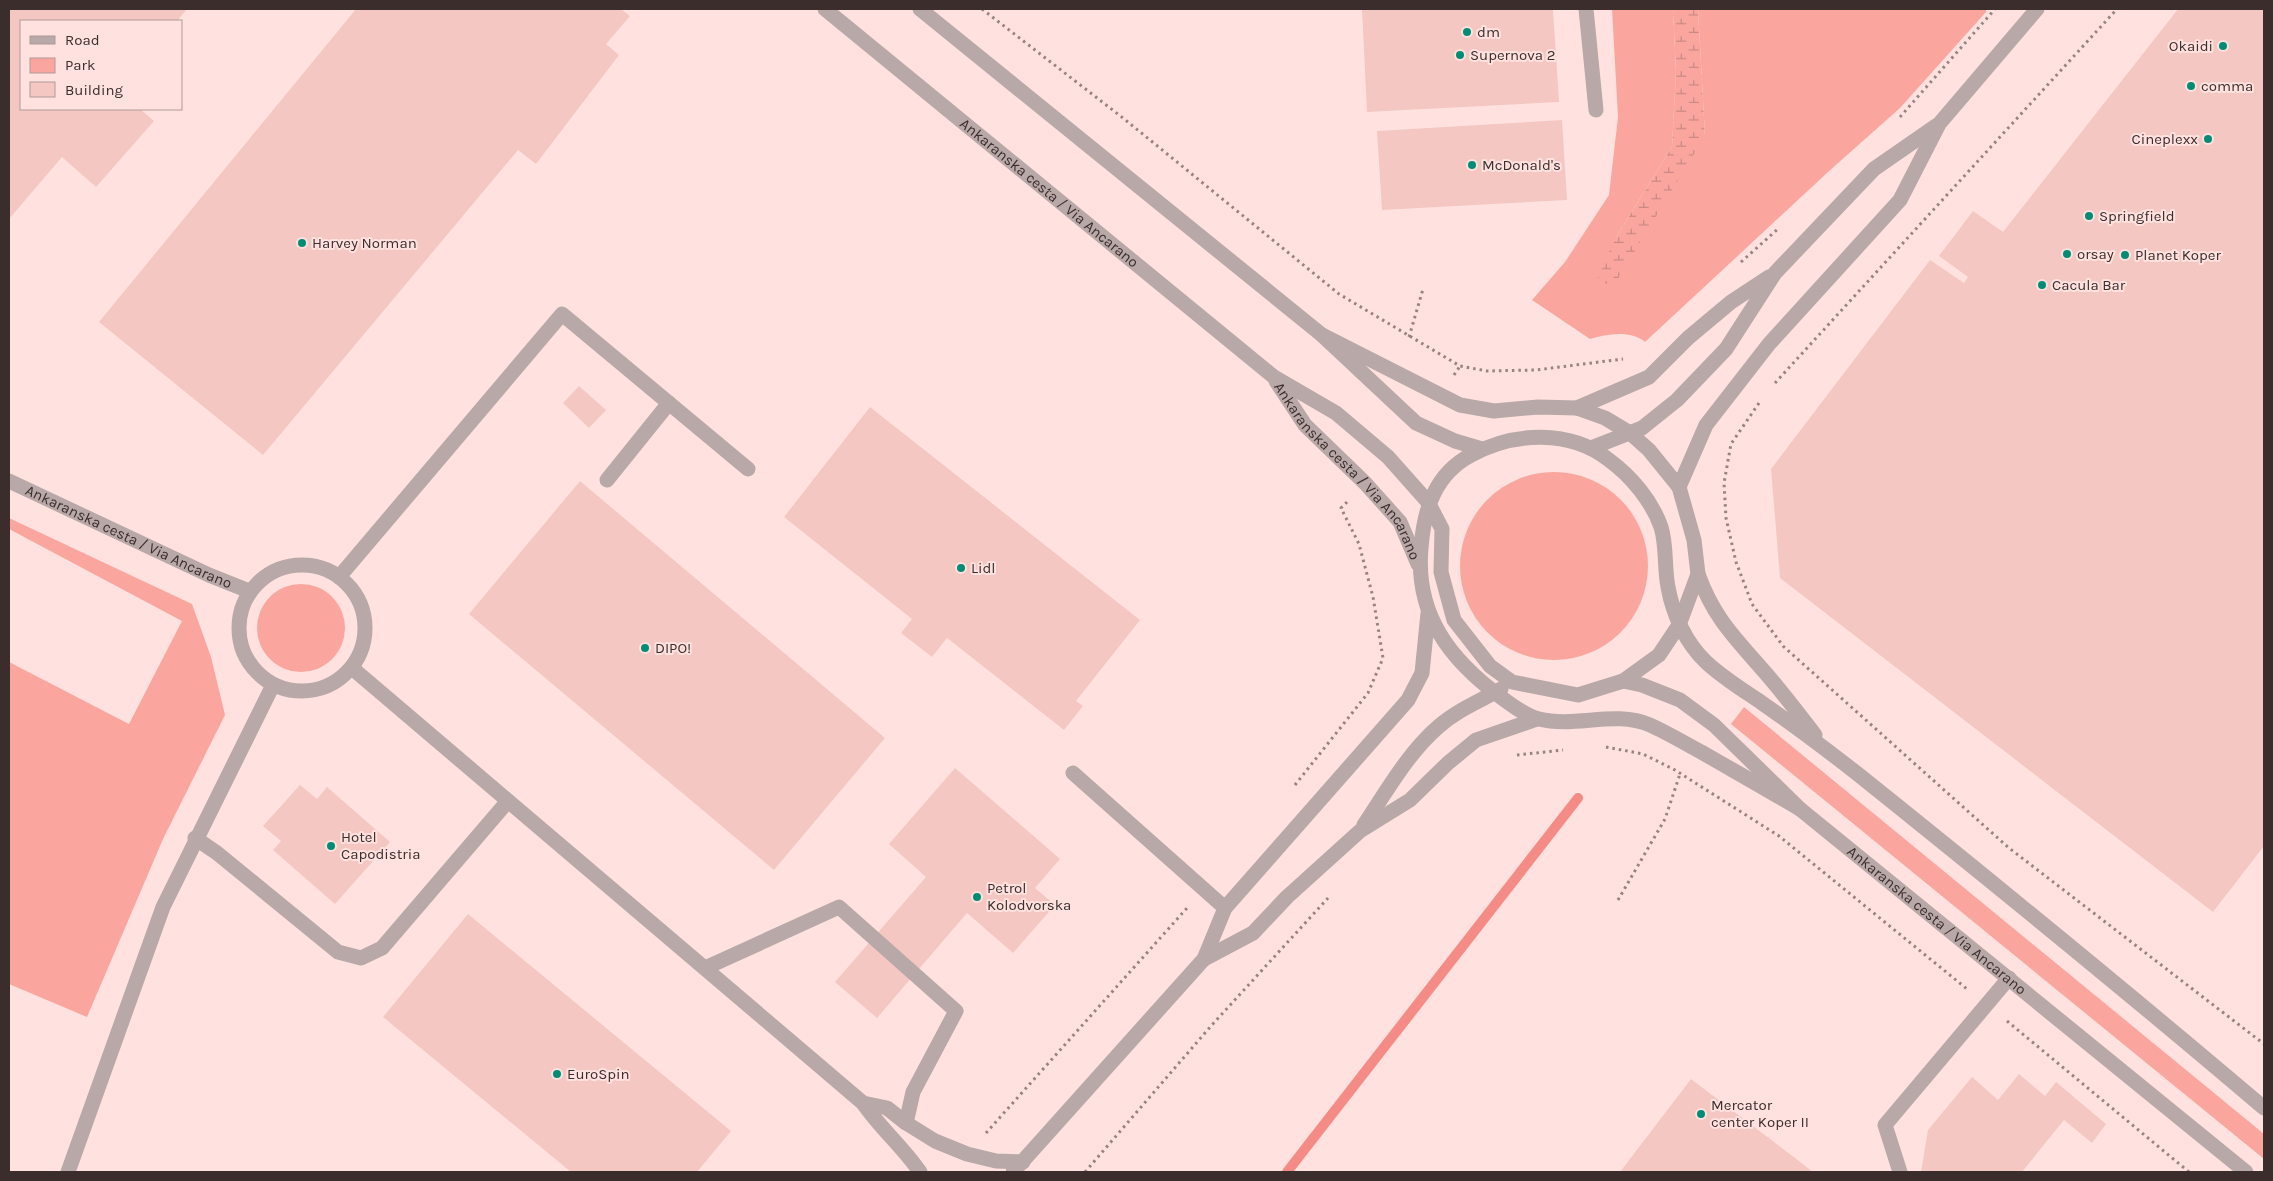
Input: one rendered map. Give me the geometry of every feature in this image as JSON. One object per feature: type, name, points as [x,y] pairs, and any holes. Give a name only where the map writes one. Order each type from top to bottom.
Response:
[{"type":"street","name":"Ankaranska cesta / Via Ancarano","points":[[825,9],[1274,378],[1336,413],[1388,457],[1428,502],[1442,529],[1441,572],[1454,620],[1490,666],[1512,682]]},
{"type":"street","points":[[920,9],[1322,335],[1416,423],[1455,441],[1482,449]]},
{"type":"street","points":[[1586,9],[1596,110]]},
{"type":"street","points":[[1679,487],[1706,425],[1769,344],[1900,200],[1939,124],[2037,9]]},
{"type":"street","points":[[1591,448],[1642,428],[1677,400],[1726,349],[1775,273],[1874,169],[1939,124]]},
{"type":"street","points":[[1577,408],[1649,377],[1688,338],[1731,302],[1775,273]]},
{"type":"street","points":[[339,577],[562,314],[748,469]]},
{"type":"street","points":[[1322,335],[1460,405],[1494,411],[1538,407],[1577,408],[1605,418],[1630,433],[1649,450],[1679,487],[1694,540],[1698,574],[1707,600],[1731,635],[1763,670],[1827,750]]},
{"type":"street","name":"Ankaranska cesta / Via Ancarano","points":[[1274,378],[1305,425],[1365,483],[1400,522],[1419,566]]},
{"type":"street","points":[[607,480],[669,403]]},
{"type":"street","points":[[1537,719],[1495,692],[1466,670],[1443,642],[1428,613],[1419,566],[1422,530],[1428,502],[1449,471],[1461,460],[1482,449],[1506,442],[1546,436],[1572,440],[1606,457],[1627,475],[1649,502],[1661,528],[1666,555],[1668,586],[1680,625],[1689,642],[1706,662],[1827,750],[2091,961],[2264,1108]]},
{"type":"street","name":"Ankaranska cesta / Via Ancarano","points":[[9,481],[201,571],[249,591]]},
{"type":"street","points":[[301,564],[321,567],[339,577],[354,591],[362,610],[366,630],[362,650],[352,668],[340,680],[324,688],[307,692],[290,691],[273,686],[256,672],[244,654],[238,633],[240,611],[249,591],[263,576],[288,566],[301,564]]},
{"type":"street","points":[[1360,831],[1392,783],[1428,736],[1438,726],[1466,707],[1512,682],[1578,695],[1623,681],[1659,655],[1680,625],[1698,574]]},
{"type":"street","points":[[864,1102],[887,1108],[906,1124],[935,1141],[967,1154],[1018,1167],[1204,958],[1225,908],[1408,700],[1422,673],[1428,613]]},
{"type":"street","points":[[352,668],[864,1102],[878,1125],[896,1142],[920,1172]]},
{"type":"street","name":"Ankaranska cesta / Via Ancarano","points":[[1623,681],[1642,685],[1680,700],[1714,725],[1800,808],[2246,1172]]},
{"type":"street","points":[[68,1172],[163,907],[195,838],[273,686]]},
{"type":"street","points":[[1204,958],[1253,933],[1287,897],[1360,831],[1410,800],[1448,763],[1476,740],[1537,719],[1564,722],[1617,718],[1647,723],[1800,808]]},
{"type":"street","points":[[1073,773],[1225,908]]},
{"type":"street","points":[[195,838],[217,853],[338,952],[361,958],[382,948],[508,801]]},
{"type":"street","points":[[705,968],[839,907],[956,1011],[913,1092],[906,1124]]},
{"type":"street","points":[[1900,1172],[1884,1125],[2008,978]]},
{"type":"path","points":[[982,9],[1123,118],[1339,294],[1460,366],[1487,371],[1570,367],[1621,359],[1630,361]]},
{"type":"path","points":[[1774,384],[2117,9]]},
{"type":"path","points":[[1409,337],[1423,289]]},
{"type":"path","points":[[1762,398],[1731,444],[1724,483],[1726,518],[1736,562],[1752,604],[1783,646],[2009,848],[2264,1044]]},
{"type":"path","points":[[1292,790],[1368,693],[1384,658],[1374,596],[1359,544],[1341,508]]},
{"type":"path","points":[[1603,746],[1643,754],[1680,774],[1779,836],[2189,1172]]},
{"type":"path","points":[[1512,756],[1566,750]]},
{"type":"path","points":[[1618,900],[1665,818],[1680,774]]},
{"type":"path","points":[[967,1154],[1204,890]]},
{"type":"path","points":[[1085,1172],[1211,1026],[1332,894]]},
{"type":"green space","points":[[1612,9],[1673,9],[1676,72],[1672,147],[1615,239],[1705,136],[1698,9],[1986,9],[1986,12],[1900,108],[1828,172],[1645,342],[1626,334],[1590,339],[1532,300],[1565,262],[1609,195],[1618,117]]},
{"type":"green space","points":[[1673,9],[1698,9],[1705,136],[1614,285],[1596,282],[1615,239],[1672,147],[1676,72]]},
{"type":"green space","points":[[1545,472],[1563,472],[1590,479],[1621,499],[1641,530],[1648,557],[1648,575],[1641,602],[1621,633],[1590,653],[1563,660],[1545,660],[1527,656],[1510,649],[1494,639],[1481,626],[1471,610],[1464,593],[1460,575],[1460,557],[1464,539],[1471,522],[1481,506],[1494,493],[1510,483],[1527,476]]},
{"type":"green space","points":[[9,518],[192,604],[211,657],[225,715],[163,839],[87,1017],[9,984],[9,662],[129,724],[182,621],[9,529]]},
{"type":"green space","points":[[301,584],[318,588],[332,597],[341,611],[345,628],[341,645],[332,659],[318,668],[301,672],[284,668],[270,659],[261,645],[257,628],[261,611],[270,597],[284,588]]},
{"type":"green space","points":[[1744,707],[2264,1134],[2264,1159],[1731,724]]},
{"type":"building","points":[[9,9],[187,9],[178,20],[20,20],[20,110],[141,110],[154,121],[96,187],[62,157],[9,219]]},
{"type":"building","name":"Harvey Norman","points":[[356,9],[621,9],[630,16],[606,44],[619,55],[536,164],[518,150],[263,455],[99,322]]},
{"type":"building","name":"Supernova 2","points":[[1362,9],[1553,9],[1559,102],[1367,112]]},
{"type":"building","points":[[2178,9],[2264,9],[2264,846],[2213,912],[1780,578],[1771,469],[1930,260],[1964,283],[1968,277],[1939,256],[1973,211],[2003,232]]},
{"type":"building","name":"McDonald's","points":[[1562,120],[1567,200],[1382,210],[1377,131]]},
{"type":"building","points":[[579,386],[606,410],[589,428],[563,403]]},
{"type":"building","name":"Lidl","points":[[870,407],[1140,620],[1076,701],[1083,706],[1064,730],[947,638],[932,657],[901,633],[912,619],[784,517]]},
{"type":"building","name":"DIPO!","points":[[580,481],[885,738],[774,870],[469,614]]},
{"type":"building","name":"Petrol Kolodvorska","points":[[955,768],[1060,859],[1035,888],[1055,905],[1013,953],[967,913],[877,1018],[835,982],[926,877],[889,844]]},
{"type":"building","name":"Hotel Capodistria","points":[[300,785],[317,799],[327,787],[390,842],[335,904],[273,850],[281,841],[263,826]]},
{"type":"building","name":"EuroSpin","points":[[468,914],[731,1131],[697,1172],[571,1172],[383,1017]]},
{"type":"building","points":[[2019,1074],[2045,1096],[2056,1082],[2106,1124],[2092,1143],[2064,1120],[2022,1172],[1921,1172],[1928,1130],[1972,1077],[1998,1100]]},
{"type":"building","name":"Mercator center Koper II","points":[[1691,1079],[1782,1148],[1813,1172],[1620,1172]]},
{"type":"waterway","points":[[1287,1172],[1578,798]]},
{"type":"place","name":"dm","points":[[1467,32]]},
{"type":"place","name":"Okaidi","points":[[2223,46]]},
{"type":"place","name":"Supernova 2","points":[[1460,55]]},
{"type":"place","name":"comma","points":[[2191,86]]},
{"type":"place","name":"Cineplexx","points":[[2208,139]]},
{"type":"place","name":"McDonald's","points":[[1472,165]]},
{"type":"place","name":"Springfield","points":[[2089,216]]},
{"type":"place","name":"Harvey Norman","points":[[302,243]]},
{"type":"place","name":"orsay","points":[[2067,254]]},
{"type":"place","name":"Planet Koper","points":[[2125,255]]},
{"type":"place","name":"Cacula Bar","points":[[2042,285]]},
{"type":"place","name":"Lidl","points":[[961,568]]},
{"type":"place","name":"DIPO!","points":[[645,648]]},
{"type":"place","name":"Hotel Capodistria","points":[[331,846]]},
{"type":"place","name":"Petrol Kolodvorska","points":[[977,897]]},
{"type":"place","name":"EuroSpin","points":[[557,1074]]},
{"type":"place","name":"Mercator center Koper II","points":[[1701,1114]]}]
